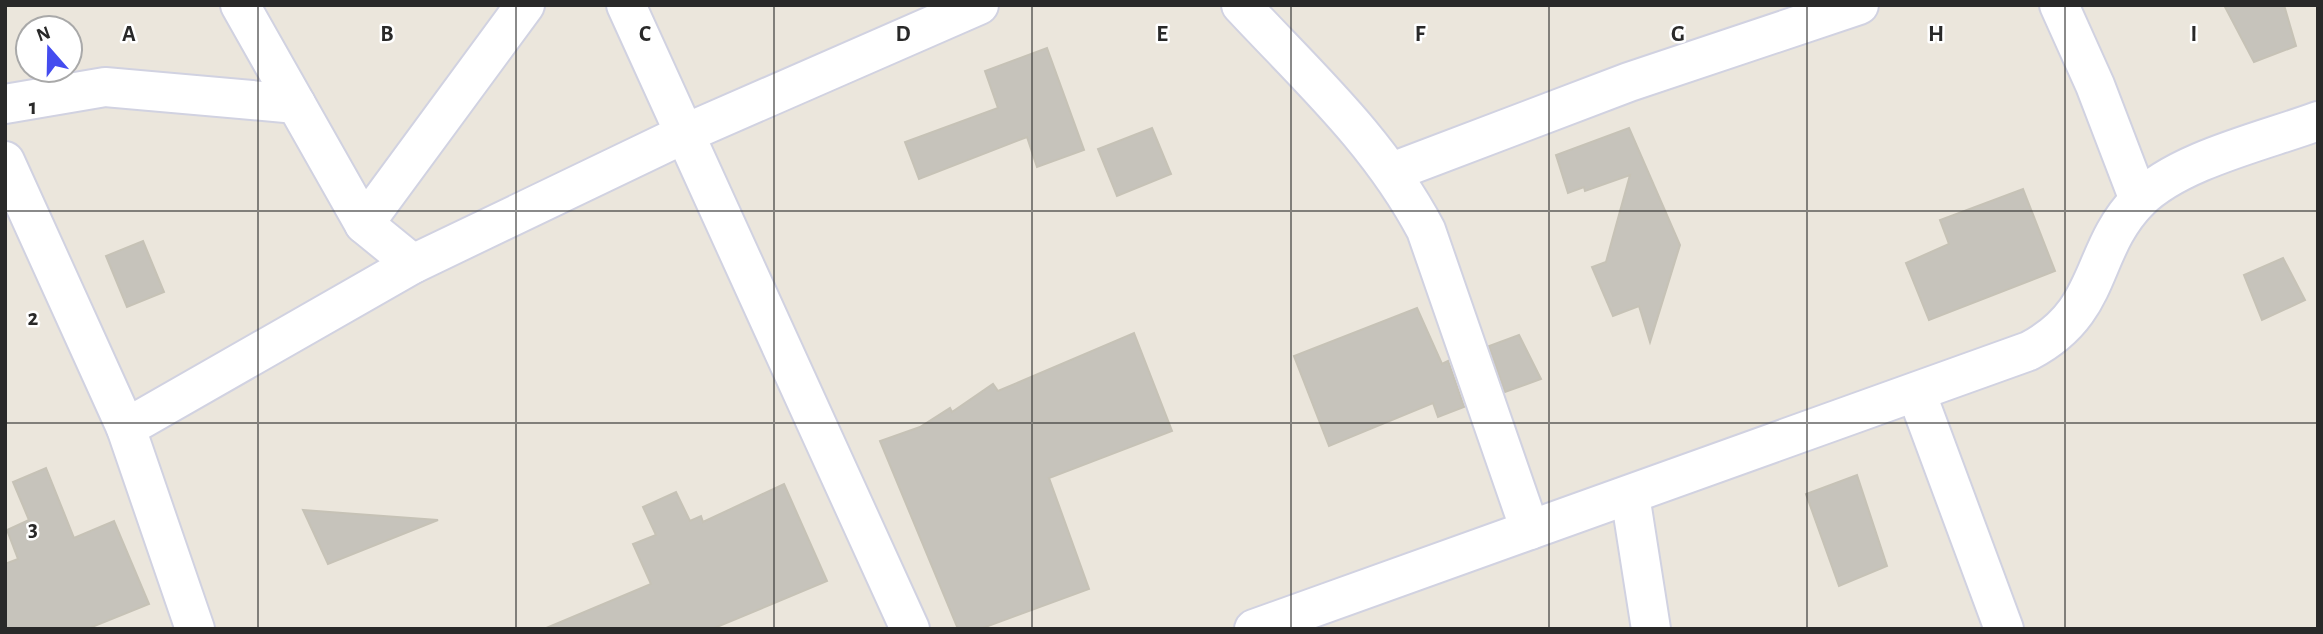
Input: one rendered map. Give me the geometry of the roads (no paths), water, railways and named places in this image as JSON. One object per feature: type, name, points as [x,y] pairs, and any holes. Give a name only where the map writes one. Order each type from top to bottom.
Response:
[{"type":"street","points":[[240,5],[364,224],[413,264]]},
{"type":"street","points":[[364,224],[525,5]]},
{"type":"street","points":[[626,5],[894,622]]},
{"type":"street","points":[[126,428],[413,264],[684,134],[979,5]]},
{"type":"street","points":[[1241,5],[1374,147],[1426,230],[1530,530]]},
{"type":"street","points":[[1392,172],[1629,82],[1859,5]]},
{"type":"street","points":[[2059,5],[2095,86],[2139,200]]},
{"type":"street","points":[[5,104],[105,87],[296,104]]},
{"type":"street","points":[[1254,629],[1324,601],[1630,495],[2029,351],[2065,327],[2090,291],[2122,221],[2139,200],[2160,182],[2184,169],[2318,121]]},
{"type":"street","points":[[5,161],[126,428],[195,629]]},
{"type":"street","points":[[1916,392],[2004,629]]},
{"type":"street","points":[[1630,495],[1651,629]]}]
